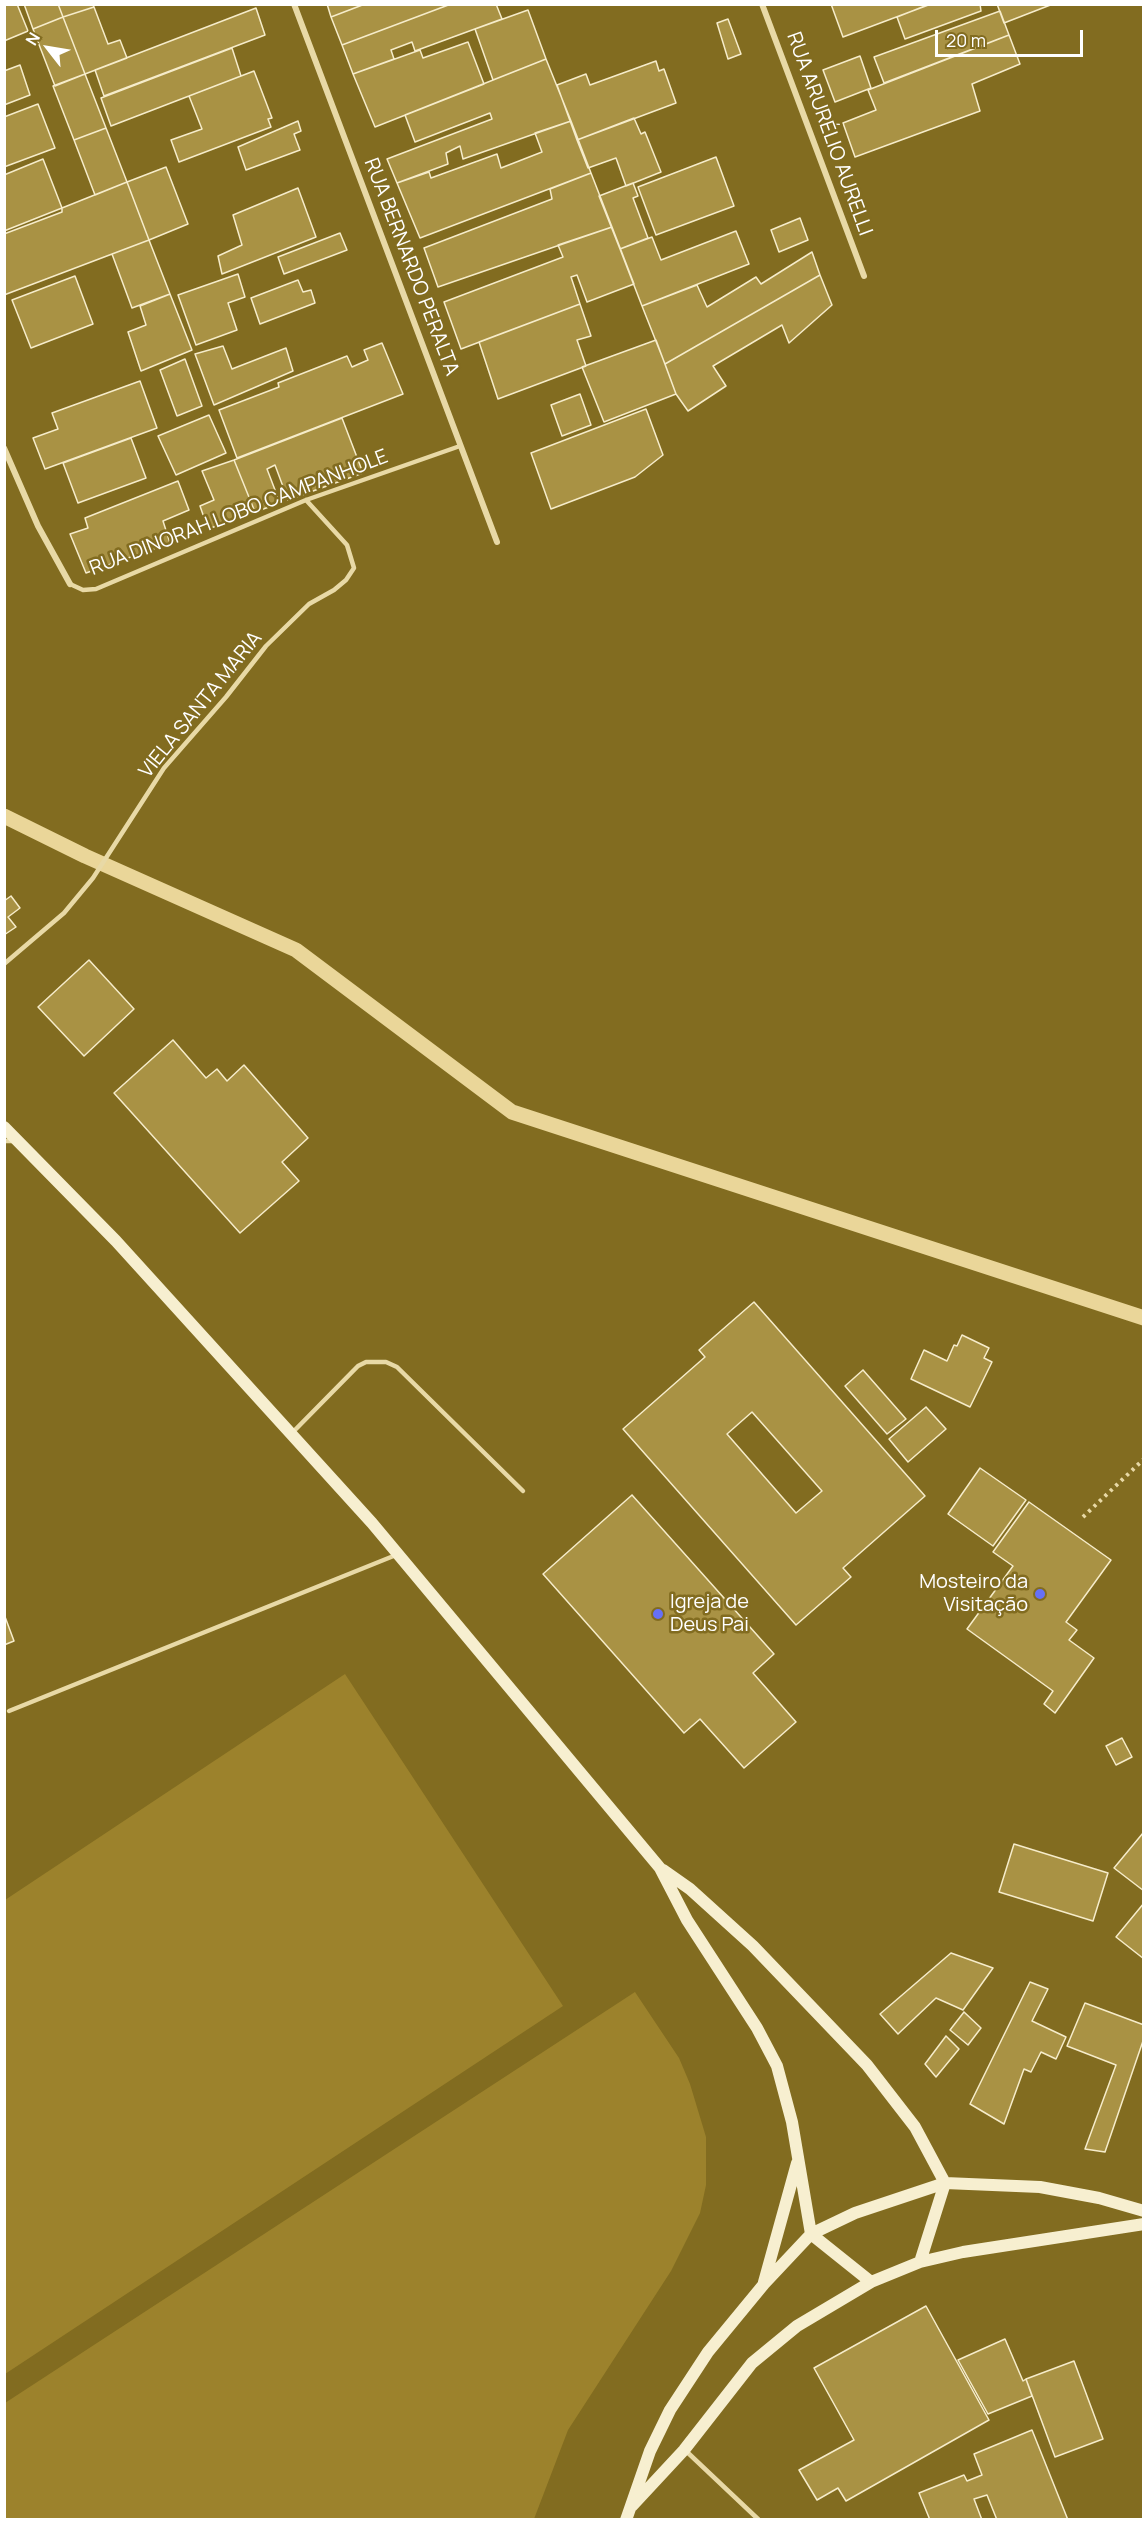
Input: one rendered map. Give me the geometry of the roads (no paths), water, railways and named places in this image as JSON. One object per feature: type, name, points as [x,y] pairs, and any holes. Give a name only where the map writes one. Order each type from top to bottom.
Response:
[{"type":"main road","points":[[4,1127],[11,1141],[116,1241],[291,1434],[398,1555],[660,1868],[687,1920],[757,2028],[777,2066],[792,2122],[812,2234],[871,2282]]},
{"type":"main road","points":[[660,1868],[690,1889],[753,1946],[867,2065],[915,2127],[945,2183],[920,2262]]},
{"type":"main road","points":[[764,2284],[799,2156]]},
{"type":"main road","points":[[627,2514],[650,2451],[670,2410],[708,2352],[764,2284],[812,2234],[866,2210],[945,2183],[1040,2187],[1099,2198],[1143,2211]]},
{"type":"main road","points":[[627,2514],[684,2450],[752,2363],[797,2326],[871,2282],[920,2262],[1033,2240],[1143,2224]]},
{"type":"street","name":"RUA BERNARDO PERALTA","points":[[294,4],[497,542]]},
{"type":"street","name":"RUA ARURÉLIO AURELLI","points":[[762,4],[864,276]]},
{"type":"street","name":"RUA DINORAH LOBO CAMPANHOLE","points":[[4,448],[38,526],[70,584]]},
{"type":"lane","name":"RUA DINORAH LOBO CAMPANHOLE","points":[[70,584],[83,590],[96,589],[306,500],[460,446]]},
{"type":"lane","name":"VIELA SANTA MARIA","points":[[4,964],[64,913],[93,878],[116,846],[164,768],[226,697],[266,645],[309,604],[334,590],[346,580],[354,568],[347,545],[306,500]]},
{"type":"lane","points":[[291,1434],[358,1366],[366,1362],[386,1362],[397,1367],[523,1491]]},
{"type":"lane","points":[[9,1711],[398,1555]]},
{"type":"lane","points":[[684,2450],[759,2520]]},
{"type":"waterway","points":[[4,816],[85,856],[296,950],[512,1112],[1144,1318]]},
{"type":"place","name":"Mosteiro da Visitação","points":[[1040,1594]]},
{"type":"place","name":"Igreja de Deus Pai","points":[[658,1614]]}]
